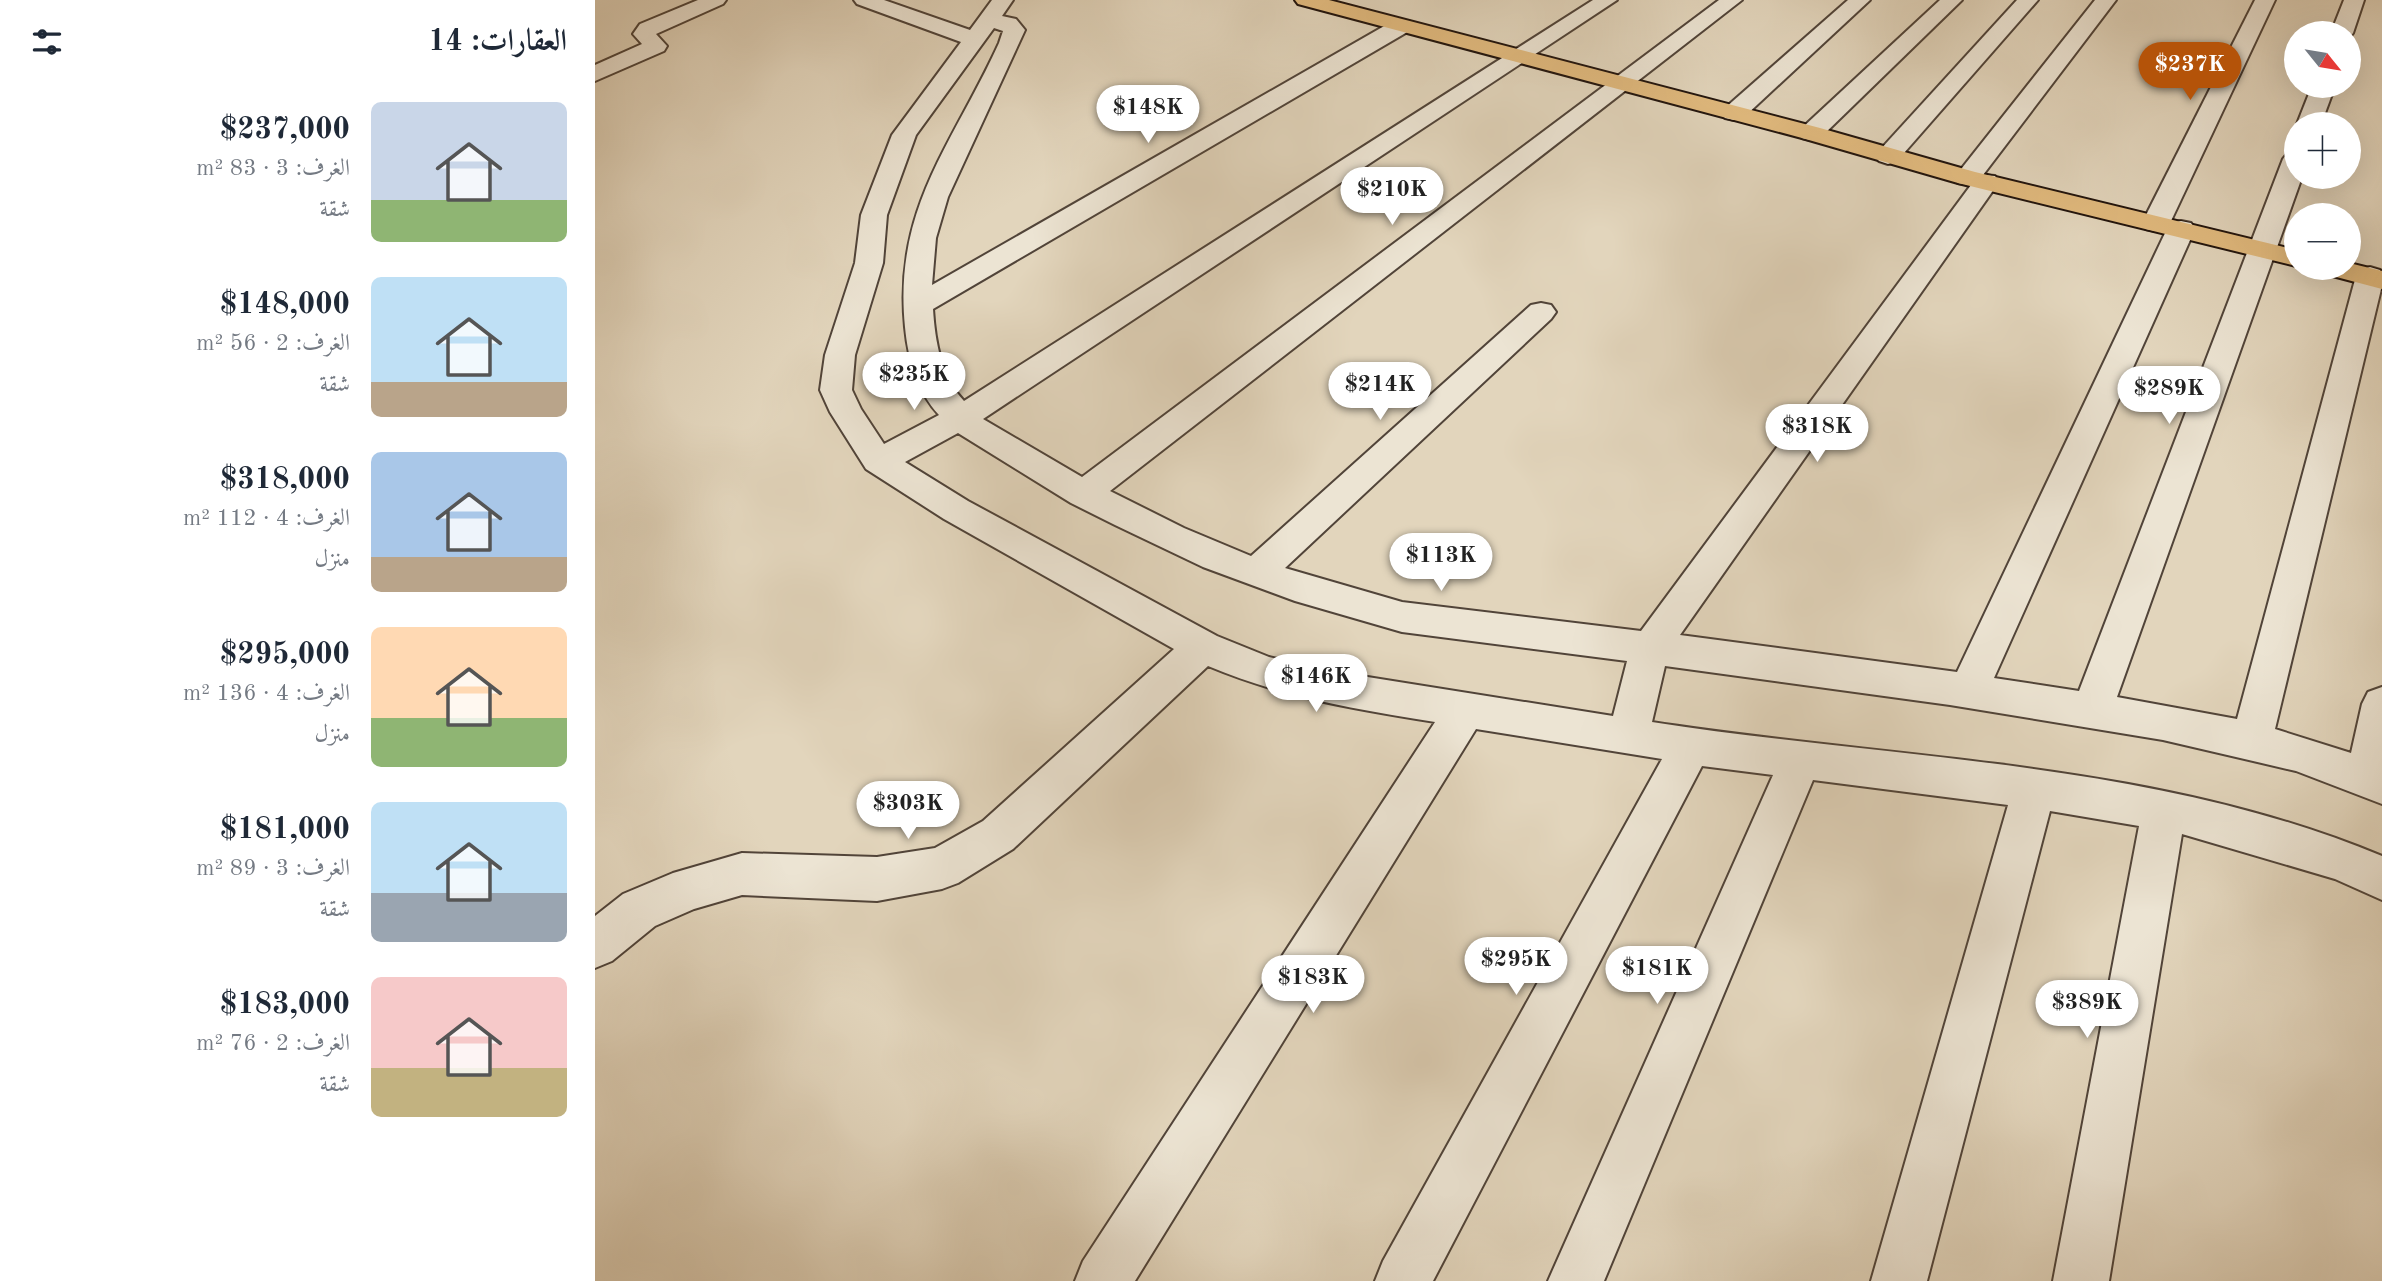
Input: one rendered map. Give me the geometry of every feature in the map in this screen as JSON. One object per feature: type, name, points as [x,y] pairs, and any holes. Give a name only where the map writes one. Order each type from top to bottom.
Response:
[{"type":"main road","points":[[1305,0],[1811,133],[1976,180],[2284,255]]},
{"type":"street","points":[[595,74],[656,46],[644,34],[648,29],[716,0]]},
{"type":"street","points":[[864,0],[987,19],[1007,24],[1014,30],[942,181],[922,239],[918,305],[927,360],[954,421],[1129,518],[1256,573],[1323,597],[1402,617],[1968,691],[2092,711],[2252,740],[2290,750],[2374,782],[2382,704]]},
{"type":"street","points":[[892,454],[954,421],[1608,0]]},
{"type":"street","points":[[1083,494],[1620,83],[1733,0]]},
{"type":"street","points":[[1734,113],[1860,0]]},
{"type":"street","points":[[1811,133],[1952,0]]},
{"type":"street","points":[[1888,156],[2028,0]]},
{"type":"street","points":[[1628,736],[1650,648],[1976,180],[2106,0]]},
{"type":"street","points":[[1968,691],[2265,0]]},
{"type":"street","points":[[2346,21],[2354,0]]},
{"type":"street","points":[[987,19],[904,135],[874,215],[869,263],[840,355],[836,390],[846,412],[956,510],[1203,647],[1263,672],[1330,688],[1691,746],[2034,789],[2164,810],[2340,860],[2382,878]]},
{"type":"street","points":[[918,305],[1401,26]]},
{"type":"street","points":[[2092,711],[2285,189]]},
{"type":"street","points":[[2252,740],[2376,278]]},
{"type":"street","points":[[1256,573],[1541,312]]},
{"type":"street","points":[[595,945],[639,911],[689,888],[742,874],[877,879],[942,868],[998,835],[1203,647]]},
{"type":"street","points":[[1103,1281],[1465,711]]},
{"type":"street","points":[[1403,1281],[1691,746]]},
{"type":"street","points":[[1576,1281],[1801,758]]},
{"type":"street","points":[[1899,1281],[2034,789]]},
{"type":"street","points":[[2081,1281],[2164,810]]}]
